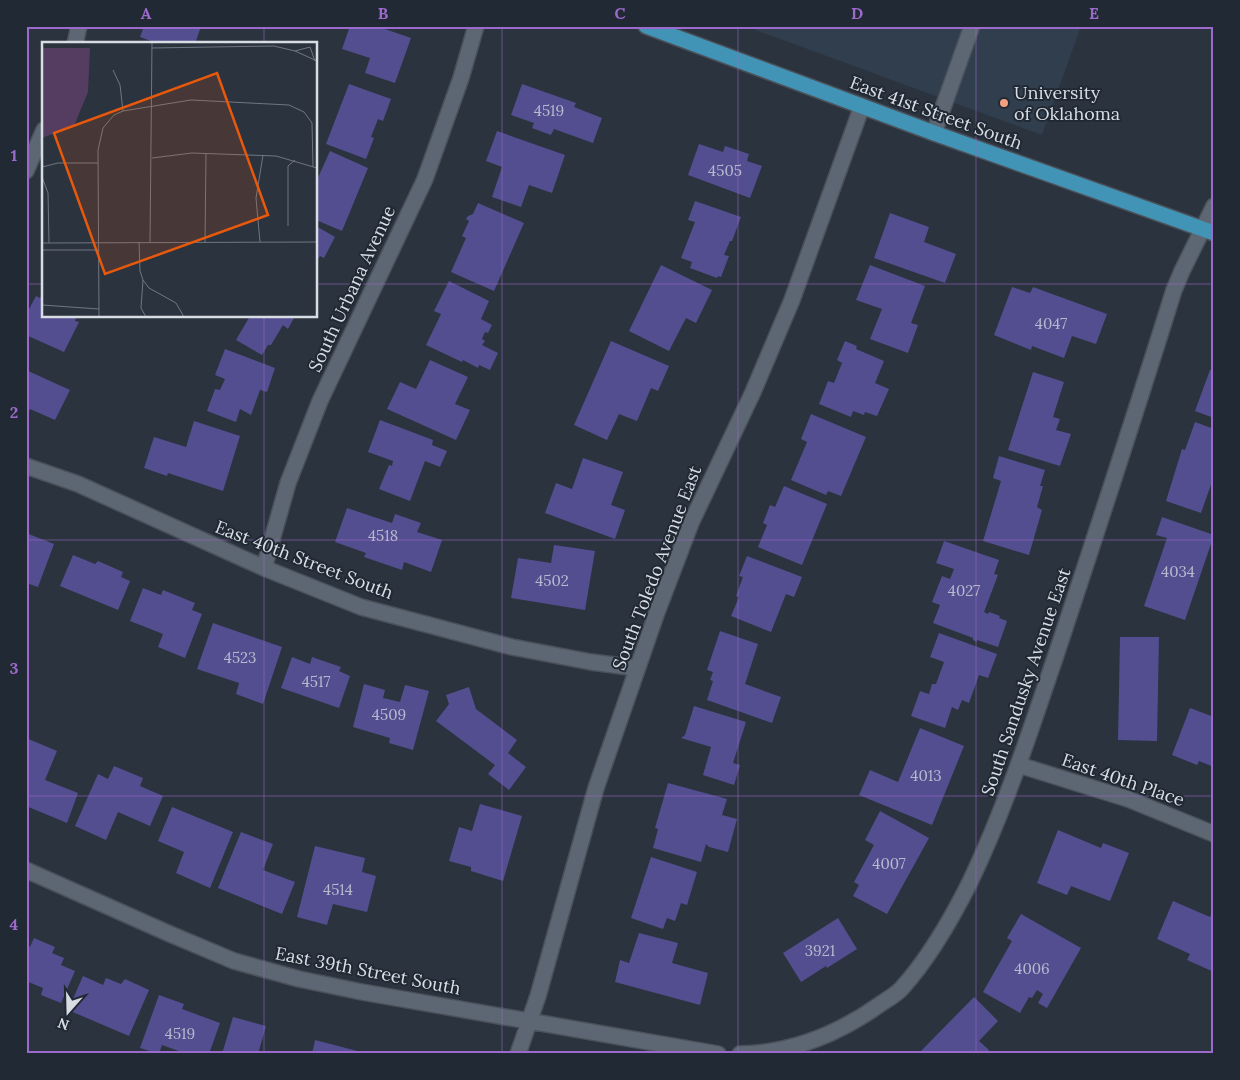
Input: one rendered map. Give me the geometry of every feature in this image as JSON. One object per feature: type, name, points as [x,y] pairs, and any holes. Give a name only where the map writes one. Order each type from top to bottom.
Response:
[{"type":"main road","name":"East 41st Street South","points":[[646,26],[934,133],[1208,231]]},
{"type":"street","points":[[75,42],[79,26]]},
{"type":"street","name":"South Urbana Avenue","points":[[264,568],[288,483],[316,410],[425,179],[462,78],[476,26]]},
{"type":"street","points":[[934,133],[972,26]]},
{"type":"street","name":"South Toledo Avenue East","points":[[518,1054],[530,1021],[560,920],[596,788],[637,668],[691,523],[753,392],[792,300],[862,106]]},
{"type":"street","points":[[26,171],[42,135]]},
{"type":"street","name":"South Sandusky Avenue East","points":[[740,1054],[760,1054],[794,1047],[831,1034],[869,1012],[900,990],[927,957],[955,913],[985,851],[1019,765],[1106,506],[1174,290],[1182,271],[1208,231],[1214,206]]},
{"type":"street","name":"East 40th Street South","points":[[26,466],[78,484],[264,568],[361,607],[512,647],[591,662],[637,668]]},
{"type":"street","name":"East 40th Place","points":[[1019,765],[1128,799],[1174,816],[1214,834]]},
{"type":"street","name":"East 39th Street South","points":[[26,870],[234,961],[299,979],[362,992],[718,1054]]},
{"type":"shaded area","name":"University of Oklahoma","points":[[745,26],[1081,26],[1042,135]]},
{"type":"building","points":[[144,26],[201,26],[196,42],[154,42],[140,37]]},
{"type":"building","points":[[350,26],[376,26],[411,38],[395,83],[365,73],[370,58],[342,49]]},
{"type":"building","points":[[349,84],[391,99],[383,121],[378,119],[371,137],[374,138],[366,159],[326,144]]},
{"type":"building","points":[[522,84],[576,103],[574,107],[602,118],[593,143],[554,129],[551,135],[532,128],[534,123],[511,115]]},
{"type":"building","points":[[497,131],[565,155],[552,193],[529,185],[521,207],[492,197],[502,167],[486,161]]},
{"type":"building","points":[[699,144],[723,152],[725,146],[749,154],[747,161],[762,166],[750,198],[688,175]]},
{"type":"building","points":[[330,151],[368,168],[342,231],[318,221],[318,178]]},
{"type":"building","points":[[695,201],[741,217],[732,241],[730,241],[724,255],[729,256],[721,277],[718,276],[717,278],[690,268],[692,262],[681,258],[695,222],[688,220]]},
{"type":"building","points":[[478,203],[524,223],[494,291],[451,272],[466,238],[462,236],[469,221],[466,219],[473,214]]},
{"type":"building","points":[[890,213],[929,227],[924,242],[956,254],[945,283],[874,258]]},
{"type":"building","points":[[318,227],[335,237],[324,258],[320,256],[318,259]]},
{"type":"building","points":[[661,265],[712,290],[696,323],[686,318],[669,351],[629,331]]},
{"type":"building","points":[[870,265],[925,286],[911,323],[918,325],[908,353],[870,339],[882,309],[856,300]]},
{"type":"building","points":[[449,281],[489,301],[481,319],[492,325],[488,333],[485,332],[482,339],[485,341],[482,345],[498,353],[490,370],[479,365],[478,368],[463,360],[462,362],[426,345],[441,314],[434,311]]},
{"type":"building","points":[[1012,287],[1030,293],[1033,287],[1107,314],[1096,344],[1072,336],[1064,358],[1032,346],[1031,350],[994,335]]},
{"type":"building","points":[[42,294],[42,318],[76,318],[75,321],[79,322],[64,352],[26,335],[26,312],[36,296],[40,298]]},
{"type":"building","points":[[249,318],[294,318],[288,329],[283,325],[271,345],[268,345],[262,355],[236,340]]},
{"type":"building","points":[[611,341],[669,366],[658,391],[651,388],[637,421],[619,414],[607,440],[574,425]]},
{"type":"building","points":[[845,341],[857,346],[856,349],[884,361],[875,383],[889,389],[877,416],[865,412],[864,415],[853,411],[851,417],[819,404],[828,381],[834,383],[842,363],[837,360]]},
{"type":"building","points":[[225,349],[275,368],[267,392],[260,390],[251,415],[240,409],[236,422],[207,411],[215,389],[220,390],[225,379],[215,375]]},
{"type":"building","points":[[430,360],[468,377],[455,404],[470,410],[456,440],[387,409],[400,382],[416,389]]},
{"type":"building","points":[[1214,366],[1214,418],[1195,411],[1210,370]]},
{"type":"building","points":[[26,370],[70,390],[55,420],[30,409],[28,413],[26,412]]},
{"type":"building","points":[[1033,372],[1064,382],[1053,417],[1060,419],[1056,430],[1071,434],[1060,466],[1008,450]]},
{"type":"building","points":[[811,414],[866,437],[841,496],[828,491],[826,495],[791,480],[807,442],[801,439]]},
{"type":"building","points":[[380,420],[433,440],[432,445],[447,451],[440,467],[425,461],[410,501],[379,489],[389,465],[392,466],[393,461],[368,452]]},
{"type":"building","points":[[194,421],[240,436],[223,491],[168,473],[167,476],[144,468],[154,437],[186,447]]},
{"type":"building","points":[[1195,422],[1214,429],[1214,476],[1201,513],[1166,501],[1182,449],[1185,450]]},
{"type":"building","points":[[999,456],[1045,470],[1040,486],[1043,486],[1037,507],[1042,510],[1029,555],[983,541],[1001,481],[993,478]]},
{"type":"building","points":[[583,458],[623,472],[611,505],[625,510],[615,539],[545,513],[556,483],[572,489]]},
{"type":"building","points":[[784,486],[827,504],[802,565],[758,547],[767,525],[763,523],[770,505],[775,507]]},
{"type":"building","points":[[347,508],[392,523],[395,514],[421,523],[417,532],[442,540],[431,572],[404,562],[402,570],[364,557],[366,553],[335,542]]},
{"type":"building","points":[[1162,517],[1214,535],[1185,620],[1144,606],[1167,538],[1156,535]]},
{"type":"building","points":[[26,533],[54,544],[38,587],[26,583]]},
{"type":"building","points":[[944,541],[999,560],[994,574],[998,575],[984,612],[1000,616],[999,618],[1007,621],[998,647],[977,640],[977,642],[973,638],[933,623],[940,605],[932,602],[942,576],[950,579],[954,569],[936,563]]},
{"type":"building","points":[[554,545],[595,551],[585,610],[511,598],[518,558],[551,563]]},
{"type":"building","points":[[73,555],[95,564],[98,561],[123,572],[121,577],[130,581],[118,610],[60,586]]},
{"type":"building","points":[[747,556],[802,577],[794,597],[786,594],[771,632],[731,616],[739,597],[736,596],[743,577],[739,576]]},
{"type":"building","points":[[143,588],[161,595],[163,590],[195,603],[192,610],[202,614],[185,658],[158,647],[163,634],[130,621]]},
{"type":"building","points":[[213,623],[282,647],[263,704],[236,694],[239,683],[197,669]]},
{"type":"building","points":[[720,631],[758,644],[745,684],[781,697],[772,723],[707,700],[713,681],[710,680],[713,672],[707,670]]},
{"type":"building","points":[[939,633],[997,654],[988,678],[979,675],[969,703],[962,700],[958,710],[952,707],[945,728],[911,716],[920,691],[929,694],[932,684],[936,684],[944,662],[930,657]]},
{"type":"building","points":[[1120,637],[1159,637],[1157,741],[1118,740]]},
{"type":"building","points":[[292,657],[310,664],[312,657],[341,667],[339,671],[350,676],[339,708],[281,688]]},
{"type":"building","points":[[364,684],[385,690],[383,698],[400,702],[405,685],[429,691],[413,750],[389,743],[390,738],[353,727]]},
{"type":"building","points":[[469,687],[476,709],[517,740],[508,753],[526,767],[509,790],[488,774],[495,765],[436,721],[449,704],[446,695]]},
{"type":"building","points":[[694,706],[746,722],[733,763],[740,765],[734,785],[703,775],[711,747],[681,738],[685,735]]},
{"type":"building","points":[[1190,708],[1214,717],[1214,767],[1199,761],[1197,765],[1172,755]]},
{"type":"building","points":[[920,728],[964,746],[932,825],[859,795],[870,770],[898,782]]},
{"type":"building","points":[[26,738],[57,751],[45,780],[78,793],[67,823],[26,806]]},
{"type":"building","points":[[114,766],[143,778],[140,786],[163,796],[150,826],[118,812],[106,840],[75,826],[98,774],[108,779]]},
{"type":"building","points":[[668,783],[727,799],[722,815],[737,819],[728,852],[709,847],[706,844],[701,862],[653,848],[658,829],[655,828]]},
{"type":"building","points":[[480,804],[522,816],[503,881],[471,871],[471,867],[449,861],[459,827],[472,831]]},
{"type":"building","points":[[172,807],[233,832],[210,888],[176,873],[184,852],[158,841]]},
{"type":"building","points":[[880,811],[929,838],[887,914],[853,896],[859,885],[854,882],[874,845],[865,840]]},
{"type":"building","points":[[1058,830],[1101,848],[1103,843],[1129,853],[1110,901],[1071,886],[1067,895],[1037,883]]},
{"type":"building","points":[[241,832],[273,844],[263,870],[295,882],[282,914],[218,888]]},
{"type":"building","points":[[315,846],[365,858],[362,872],[376,876],[367,912],[333,904],[327,925],[297,917]]},
{"type":"building","points":[[651,857],[697,872],[687,905],[681,903],[675,921],[667,918],[663,929],[631,918]]},
{"type":"building","points":[[1173,901],[1210,917],[1214,908],[1214,972],[1187,960],[1190,954],[1157,939]]},
{"type":"building","points":[[1021,914],[1081,948],[1047,1008],[1038,1003],[1043,994],[1037,990],[1032,998],[1029,997],[1020,1013],[983,992],[1012,941],[1007,938]]},
{"type":"building","points":[[838,918],[857,949],[801,982],[783,953]]},
{"type":"building","points":[[639,933],[678,943],[672,963],[708,973],[700,1005],[615,982],[620,960],[629,963]]},
{"type":"building","points":[[34,938],[55,947],[52,953],[64,958],[61,965],[75,971],[61,1003],[41,995],[43,988],[26,981],[26,945],[30,947]]},
{"type":"building","points":[[83,976],[103,985],[106,978],[121,984],[125,979],[149,990],[129,1036],[68,1010]]},
{"type":"building","points":[[159,995],[184,1004],[182,1009],[220,1023],[209,1054],[187,1054],[162,1045],[159,1054],[140,1048]]},
{"type":"building","points":[[974,997],[998,1021],[979,1041],[989,1050],[986,1054],[918,1054]]},
{"type":"building","points":[[233,1017],[266,1026],[258,1054],[222,1054]]},
{"type":"building","points":[[315,1040],[365,1053],[365,1054],[312,1054]]},
{"type":"place","name":"University of Oklahoma","points":[[1004,103]]}]
